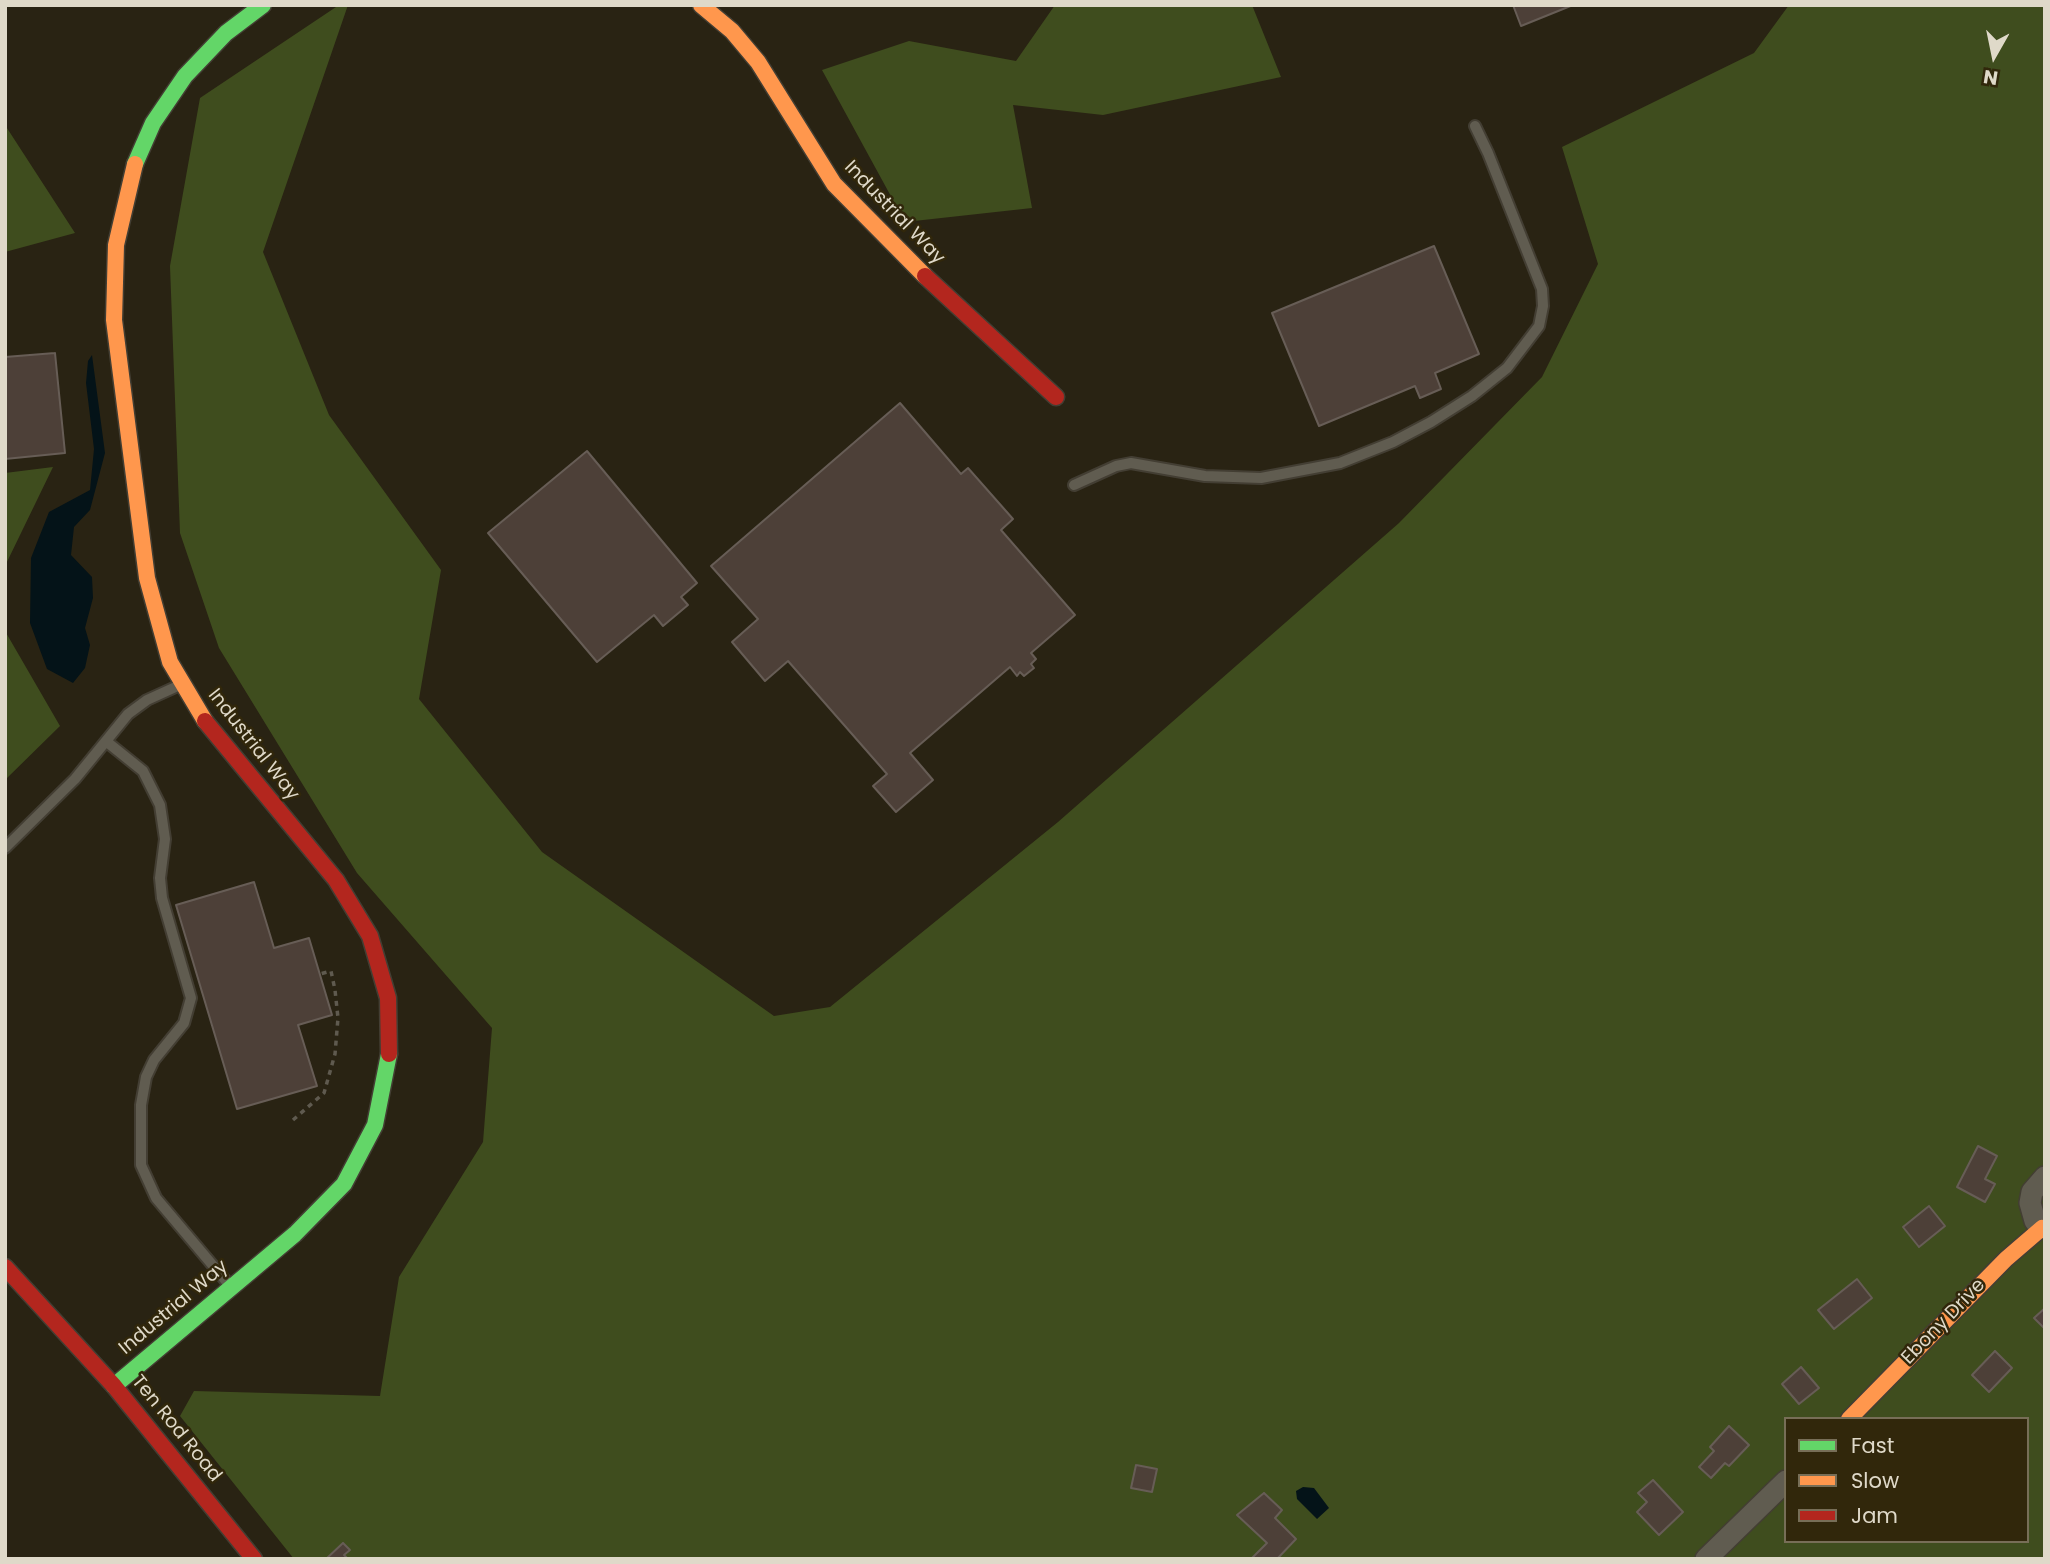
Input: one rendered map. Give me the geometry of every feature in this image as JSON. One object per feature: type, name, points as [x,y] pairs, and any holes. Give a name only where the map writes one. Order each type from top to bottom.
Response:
[{"type":"street","name":"Industrial Way","points":[[114,1386],[321,1210],[344,1184],[360,1158],[384,1096],[391,1027],[381,966],[370,936],[336,880],[213,733],[181,685],[160,633],[147,578],[114,320],[116,245],[129,178],[153,122],[185,76],[207,52],[226,33],[263,5]]},
{"type":"street","name":"Industrial Way","points":[[701,5],[732,31],[758,62],[834,184],[930,281],[1056,397]]},
{"type":"street","name":"Ebony Drive","points":[[1851,1417],[2006,1259],[2043,1229],[2035,1221],[2030,1203],[2032,1192],[2045,1177]]},
{"type":"street","name":"Ten Rod Road","points":[[5,1267],[114,1386],[254,1559]]},
{"type":"street","points":[[1706,1559],[1784,1483]]},
{"type":"lane","points":[[1074,485],[1116,466],[1131,463],[1205,475],[1261,478],[1340,463],[1394,442],[1431,422],[1472,396],[1507,368],[1539,326],[1543,306],[1542,289],[1475,126]]},
{"type":"lane","points":[[5,848],[75,779],[135,708],[181,685]]},
{"type":"lane","points":[[107,742],[143,771],[160,805],[165,839],[160,878],[162,898],[191,998],[184,1023],[153,1060],[146,1077],[141,1105],[141,1165],[156,1198],[231,1287]]},
{"type":"path","points":[[293,1120],[324,1093],[335,1054],[338,1018],[335,990],[331,971],[320,974]]},
{"type":"green space","points":[[339,5],[348,5],[263,252],[329,415],[441,570],[419,699],[542,852],[774,1016],[830,1007],[1058,822],[1399,523],[1542,377],[1598,264],[1562,147],[1754,53],[1789,5],[2045,5],[2045,1559],[294,1559],[180,1416],[194,1391],[380,1396],[399,1277],[483,1142],[492,1028],[357,873],[219,648],[180,533],[170,266],[200,98]]},
{"type":"green space","points":[[1055,5],[1252,5],[1281,77],[1103,115],[1013,105],[1032,208],[905,222],[822,70],[909,41],[1016,61]]},
{"type":"green space","points":[[5,125],[75,233],[5,252]]},
{"type":"green space","points":[[53,467],[5,566],[5,473]]},
{"type":"green space","points":[[5,631],[60,726],[5,780]]},
{"type":"shaded area","points":[[92,355],[105,453],[90,510],[74,527],[71,555],[92,577],[93,598],[85,628],[90,645],[85,668],[73,683],[47,669],[30,623],[31,558],[49,512],[90,490],[94,449],[86,383],[88,361]]},
{"type":"shaded area","points":[[1303,1487],[1314,1488],[1329,1508],[1317,1519],[1297,1499],[1296,1491]]},
{"type":"building","points":[[1513,5],[1573,5],[1521,26]]},
{"type":"building","points":[[1434,246],[1479,354],[1435,373],[1441,389],[1420,398],[1415,386],[1319,426],[1272,313]]},
{"type":"building","points":[[55,353],[65,453],[5,459],[5,357]]},
{"type":"building","points":[[900,403],[961,474],[968,468],[1013,519],[1001,530],[1075,615],[1031,653],[1036,659],[1031,664],[1034,668],[1024,676],[1020,672],[1017,676],[1010,667],[910,753],[933,780],[896,812],[873,786],[887,774],[788,661],[765,681],[732,642],[758,619],[711,566]]},
{"type":"building","points":[[587,451],[697,583],[681,597],[688,605],[663,626],[654,615],[597,662],[488,533]]},
{"type":"building","points":[[254,882],[274,948],[309,938],[332,1015],[298,1025],[317,1086],[237,1109],[176,905]]},
{"type":"building","points":[[1978,1146],[1997,1156],[1985,1179],[1995,1184],[1985,1202],[1957,1187]]},
{"type":"building","points":[[1929,1206],[1945,1226],[1919,1247],[1903,1227]]},
{"type":"building","points":[[1857,1279],[1872,1298],[1834,1329],[1818,1310]]},
{"type":"building","points":[[2045,1308],[2045,1329],[2034,1318]]},
{"type":"building","points":[[1995,1351],[2012,1368],[1989,1392],[1972,1375]]},
{"type":"building","points":[[1801,1367],[1819,1388],[1799,1404],[1782,1384]]},
{"type":"building","points":[[1729,1426],[1749,1445],[1729,1466],[1725,1463],[1711,1478],[1699,1467],[1714,1451],[1710,1447]]},
{"type":"building","points":[[1136,1465],[1157,1469],[1152,1492],[1131,1488]]},
{"type":"building","points":[[1653,1480],[1683,1512],[1659,1535],[1637,1512],[1647,1502],[1638,1493]]},
{"type":"building","points":[[1264,1493],[1282,1510],[1275,1518],[1296,1539],[1277,1559],[1252,1558],[1267,1543],[1237,1515]]},
{"type":"building","points":[[343,1543],[350,1550],[344,1555],[348,1559],[326,1559]]},
{"type":"traffic: fast","points":[[135,164],[153,123],[185,76],[226,33],[263,5]]},
{"type":"traffic: fast","points":[[114,1386],[295,1234],[344,1184],[375,1125],[389,1054]]},
{"type":"traffic: slow","points":[[701,5],[732,31],[758,62],[834,184],[925,276]]},
{"type":"traffic: slow","points":[[135,164],[116,245],[114,320],[147,578],[170,662],[205,721]]},
{"type":"traffic: slow","points":[[1851,1417],[2006,1259],[2042,1228],[2045,1230]]},
{"type":"traffic: jam","points":[[925,276],[1056,397]]},
{"type":"traffic: jam","points":[[205,721],[336,880],[370,936],[388,998],[389,1054]]},
{"type":"traffic: jam","points":[[5,1267],[114,1386],[254,1559]]}]
